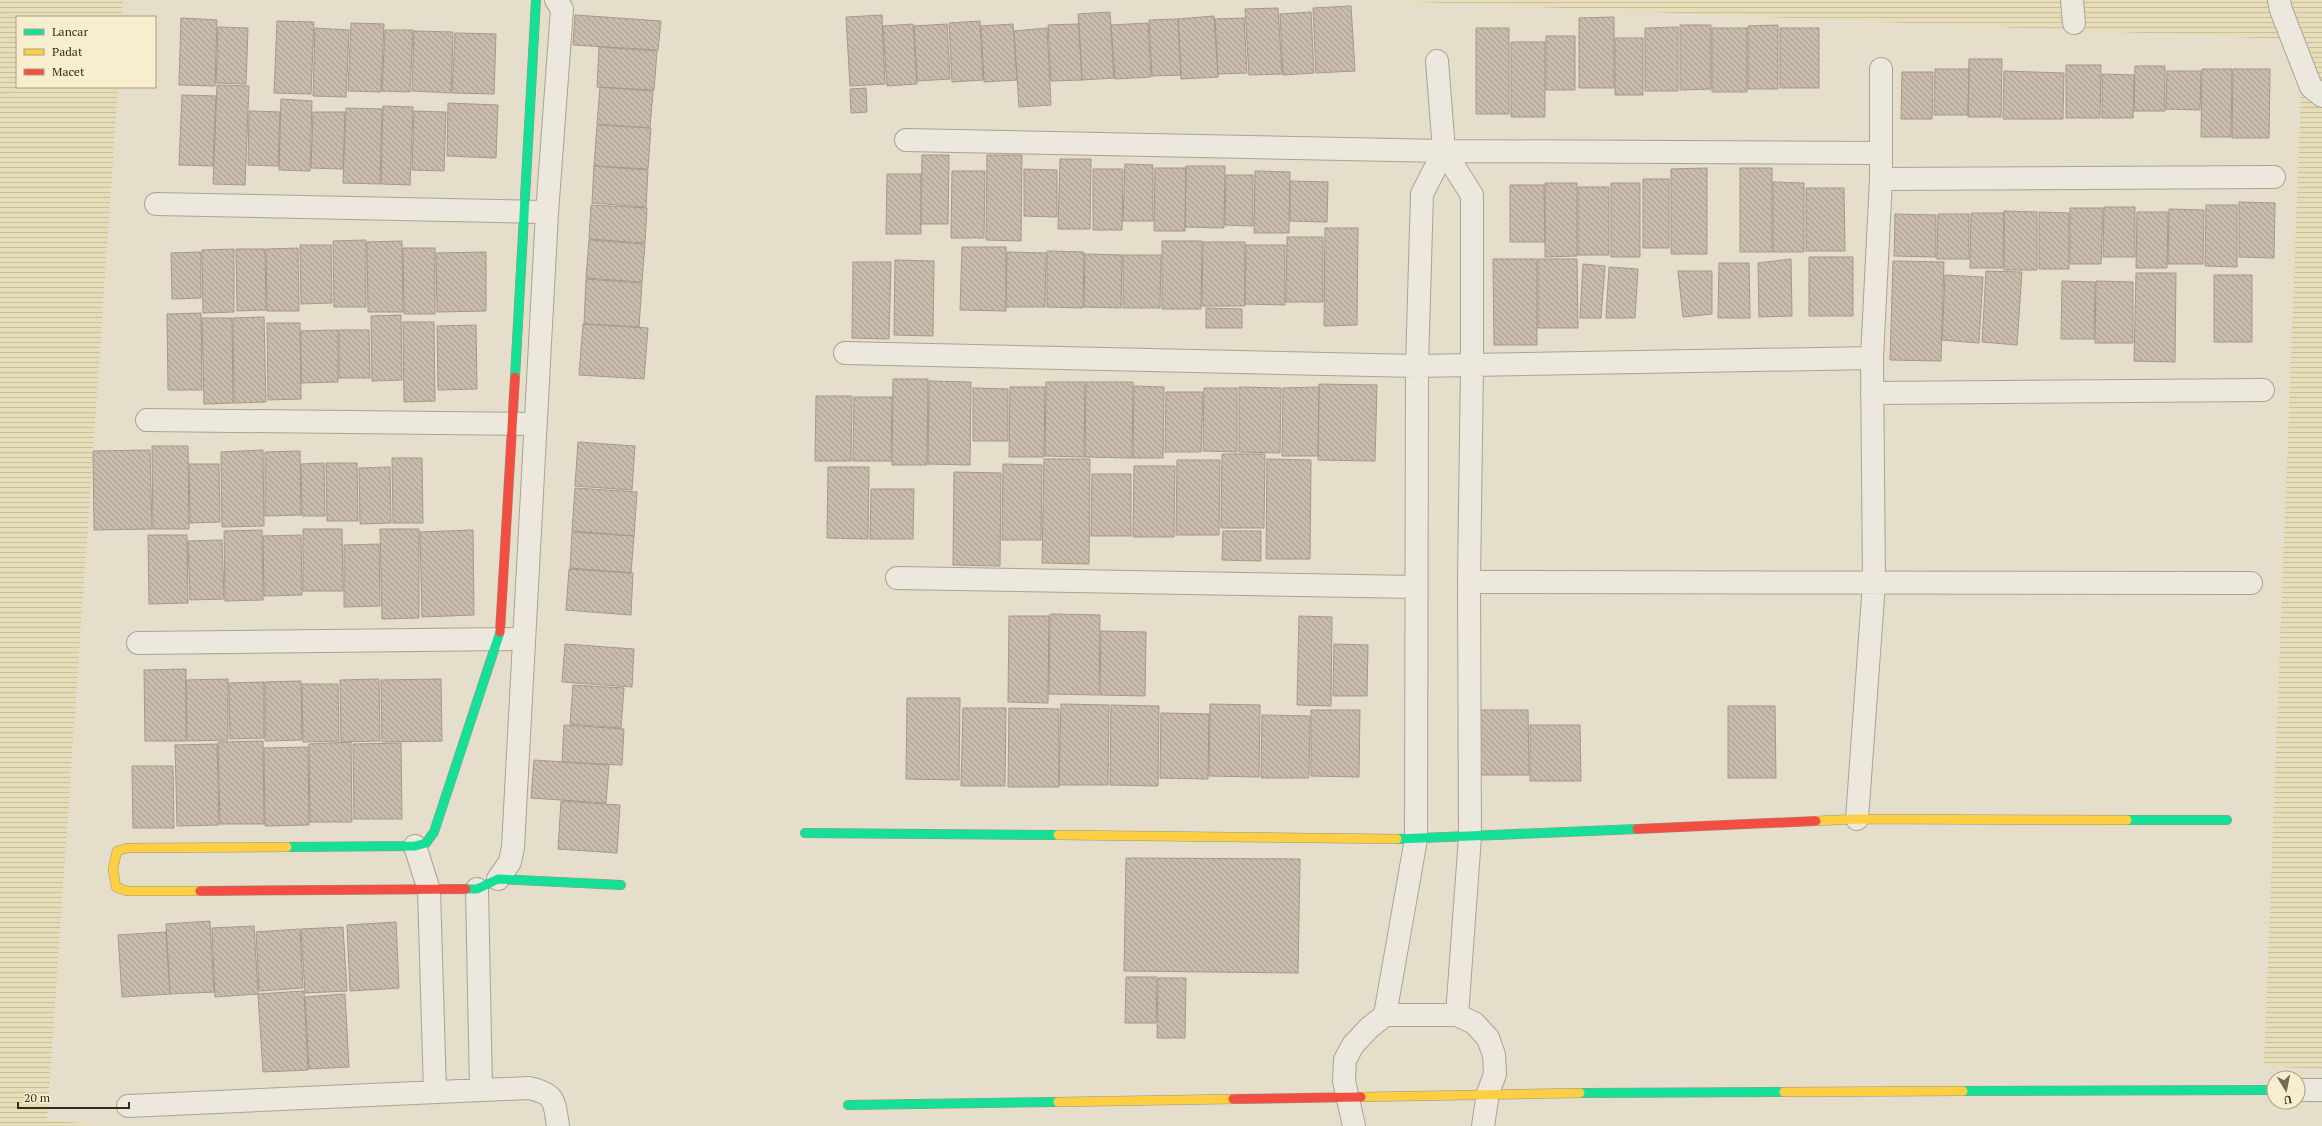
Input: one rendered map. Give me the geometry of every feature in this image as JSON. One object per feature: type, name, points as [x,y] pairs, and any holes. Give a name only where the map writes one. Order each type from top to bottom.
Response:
[{"type":"street","points":[[536,0],[500,638],[434,832],[426,843],[415,846],[128,848],[117,851],[112,860],[112,875],[116,887],[127,891],[476,889],[498,879],[620,885]]},
{"type":"street","points":[[498,879],[510,862],[513,847],[547,212],[562,9],[556,0]]},
{"type":"street","points":[[2072,0],[2074,23]]},
{"type":"street","points":[[2279,0],[2281,10],[2318,88]]},
{"type":"street","points":[[1437,61],[1444,151],[1472,195],[1472,365],[1469,582],[1470,837],[1457,1015]]},
{"type":"street","points":[[1858,819],[1874,583],[1872,358],[1881,179],[1880,69]]},
{"type":"street","points":[[906,140],[1444,151],[1880,153]]},
{"type":"street","points":[[1353,1123],[1346,1098],[1344,1081],[1345,1060],[1353,1045],[1384,1015],[1416,839],[1417,366],[1422,194],[1444,151]]},
{"type":"street","points":[[1881,179],[2274,177]]},
{"type":"street","points":[[156,204],[547,212]]},
{"type":"street","points":[[845,353],[1417,366],[1872,358]]},
{"type":"street","points":[[1872,393],[2263,390]]},
{"type":"street","points":[[147,420],[535,424]]},
{"type":"street","points":[[897,578],[1416,587]]},
{"type":"street","points":[[1469,582],[2251,583]]},
{"type":"street","points":[[138,643],[500,638],[524,639]]},
{"type":"street","points":[[804,833],[1416,839],[1858,819],[2227,820]]},
{"type":"street","points":[[415,846],[429,890],[435,1092]]},
{"type":"street","points":[[476,889],[482,1090]]},
{"type":"street","points":[[1384,1015],[1457,1015],[1474,1023],[1488,1038],[1494,1055],[1495,1074],[1488,1093],[1483,1126]]},
{"type":"street","points":[[128,1106],[529,1088],[546,1092],[554,1100],[558,1126]]},
{"type":"street","points":[[848,1105],[1346,1098],[1488,1093],[2266,1090]]},
{"type":"street","points":[[2306,1090],[2322,1090]]},
{"type":"shaded area","points":[[0,0],[123,0],[122,16],[16,16],[16,88],[118,88],[47,1120],[112,1126],[0,1126]]},
{"type":"shaded area","points":[[1372,0],[2322,0],[2322,1069],[2264,1066],[2303,40]]},
{"type":"building","points":[[1351,6],[1355,71],[1316,73],[1313,8]]},
{"type":"building","points":[[1278,8],[1282,74],[1249,75],[1245,9]]},
{"type":"building","points":[[1110,12],[1114,78],[1082,80],[1078,14]]},
{"type":"building","points":[[1311,12],[1314,73],[1283,75],[1280,14]]},
{"type":"building","points":[[575,15],[661,21],[658,50],[573,45]]},
{"type":"building","points":[[882,15],[885,84],[850,86],[846,17]]},
{"type":"building","points":[[1214,16],[1218,77],[1181,79],[1178,19]]},
{"type":"building","points":[[1614,17],[1614,88],[1579,88],[1579,18]]},
{"type":"building","points":[[181,18],[217,20],[215,86],[179,85]]},
{"type":"building","points":[[1244,18],[1247,73],[1218,74],[1215,19]]},
{"type":"building","points":[[1178,19],[1181,75],[1152,76],[1149,20]]},
{"type":"building","points":[[277,21],[314,22],[311,94],[274,93]]},
{"type":"building","points":[[980,21],[983,80],[952,82],[949,23]]},
{"type":"building","points":[[351,23],[384,24],[381,92],[348,91]]},
{"type":"building","points":[[1148,23],[1151,77],[1115,79],[1111,25]]},
{"type":"building","points":[[913,24],[917,84],[887,86],[883,26]]},
{"type":"building","points":[[947,24],[950,79],[917,81],[914,26]]},
{"type":"building","points":[[1013,24],[1017,80],[984,82],[981,26]]},
{"type":"building","points":[[1079,24],[1082,80],[1051,81],[1048,25]]},
{"type":"building","points":[[1680,25],[1711,25],[1711,89],[1680,90]]},
{"type":"building","points":[[1778,25],[1778,89],[1748,89],[1748,26]]},
{"type":"building","points":[[218,27],[248,28],[246,84],[216,83]]},
{"type":"building","points":[[1678,27],[1678,91],[1645,91],[1645,28]]},
{"type":"building","points":[[315,28],[349,30],[346,97],[313,96]]},
{"type":"building","points":[[1047,28],[1051,105],[1019,107],[1014,31]]},
{"type":"building","points":[[1476,28],[1509,28],[1509,114],[1476,114]]},
{"type":"building","points":[[1712,28],[1747,28],[1747,92],[1712,92]]},
{"type":"building","points":[[1780,28],[1819,28],[1819,88],[1780,88]]},
{"type":"building","points":[[385,30],[413,30],[410,92],[382,91]]},
{"type":"building","points":[[414,31],[453,32],[451,93],[412,91]]},
{"type":"building","points":[[455,33],[496,34],[494,94],[452,93]]},
{"type":"building","points":[[1546,36],[1575,36],[1575,90],[1546,90]]},
{"type":"building","points":[[1615,38],[1643,38],[1643,95],[1615,95]]},
{"type":"building","points":[[1511,42],[1545,42],[1545,117],[1511,117]]},
{"type":"building","points":[[599,47],[657,51],[654,90],[597,87]]},
{"type":"building","points":[[1969,59],[2002,59],[2001,117],[1968,117]]},
{"type":"building","points":[[2066,65],[2101,65],[2100,118],[2066,118]]},
{"type":"building","points":[[2135,66],[2165,66],[2165,111],[2134,111]]},
{"type":"building","points":[[1935,69],[1969,69],[1968,115],[1934,115]]},
{"type":"building","points":[[2202,69],[2232,69],[2231,137],[2201,137]]},
{"type":"building","points":[[2233,69],[2270,69],[2269,138],[2232,138]]},
{"type":"building","points":[[2004,71],[2064,73],[2063,119],[2003,119]]},
{"type":"building","points":[[2167,71],[2201,71],[2200,110],[2166,109]]},
{"type":"building","points":[[1902,72],[1933,72],[1932,119],[1901,119]]},
{"type":"building","points":[[2102,74],[2134,75],[2133,118],[2102,118]]},
{"type":"building","points":[[217,85],[249,86],[245,185],[213,184]]},
{"type":"building","points":[[600,87],[653,91],[650,128],[597,124]]},
{"type":"building","points":[[866,88],[867,112],[851,113],[850,89]]},
{"type":"building","points":[[182,95],[216,96],[213,166],[179,165]]},
{"type":"building","points":[[281,99],[312,101],[310,171],[279,170]]},
{"type":"building","points":[[448,103],[498,105],[496,158],[447,156]]},
{"type":"building","points":[[383,106],[413,107],[410,185],[381,184]]},
{"type":"building","points":[[346,108],[382,109],[380,184],[343,183]]},
{"type":"building","points":[[249,111],[280,112],[278,166],[248,165]]},
{"type":"building","points":[[414,111],[446,112],[444,171],[412,170]]},
{"type":"building","points":[[313,112],[345,112],[343,169],[311,168]]},
{"type":"building","points":[[597,125],[651,128],[648,169],[594,166]]},
{"type":"building","points":[[922,155],[949,155],[948,224],[921,224]]},
{"type":"building","points":[[987,155],[1022,155],[1021,241],[986,240]]},
{"type":"building","points":[[1060,159],[1091,159],[1090,229],[1058,229]]},
{"type":"building","points":[[1125,164],[1153,165],[1153,221],[1123,221]]},
{"type":"building","points":[[594,166],[648,170],[646,207],[592,203]]},
{"type":"building","points":[[1186,166],[1225,166],[1224,228],[1185,227]]},
{"type":"building","points":[[1155,168],[1186,168],[1185,231],[1154,231]]},
{"type":"building","points":[[1707,168],[1707,254],[1671,254],[1671,169]]},
{"type":"building","points":[[1740,168],[1772,168],[1772,252],[1740,252]]},
{"type":"building","points":[[1024,169],[1057,170],[1057,217],[1024,216]]},
{"type":"building","points":[[1093,169],[1123,169],[1122,230],[1093,230]]},
{"type":"building","points":[[952,171],[985,171],[984,238],[951,238]]},
{"type":"building","points":[[1255,171],[1290,172],[1289,233],[1254,233]]},
{"type":"building","points":[[887,174],[921,174],[921,234],[886,234]]},
{"type":"building","points":[[1226,175],[1253,175],[1253,226],[1225,225]]},
{"type":"building","points":[[1643,179],[1669,179],[1669,248],[1643,248]]},
{"type":"building","points":[[1290,181],[1328,182],[1327,222],[1290,221]]},
{"type":"building","points":[[1773,182],[1804,183],[1804,252],[1773,252]]},
{"type":"building","points":[[1545,183],[1577,183],[1577,256],[1545,257]]},
{"type":"building","points":[[1611,183],[1640,183],[1640,257],[1611,257]]},
{"type":"building","points":[[1510,185],[1544,185],[1545,242],[1510,242]]},
{"type":"building","points":[[1578,187],[1609,187],[1609,255],[1578,255]]},
{"type":"building","points":[[1806,188],[1844,188],[1845,251],[1806,251]]},
{"type":"building","points":[[2239,202],[2275,203],[2274,258],[2239,257]]},
{"type":"building","points":[[591,205],[647,208],[645,243],[589,239]]},
{"type":"building","points":[[2206,205],[2237,205],[2237,267],[2205,266]]},
{"type":"building","points":[[2104,207],[2135,207],[2135,257],[2103,257]]},
{"type":"building","points":[[2070,208],[2103,208],[2101,264],[2070,264]]},
{"type":"building","points":[[2169,209],[2204,210],[2203,264],[2168,264]]},
{"type":"building","points":[[2004,211],[2037,212],[2037,270],[2004,270]]},
{"type":"building","points":[[2039,212],[2069,213],[2069,269],[2039,269]]},
{"type":"building","points":[[2137,212],[2168,212],[2167,268],[2136,268]]},
{"type":"building","points":[[1971,213],[2004,213],[2003,268],[1970,268]]},
{"type":"building","points":[[1895,214],[1936,215],[1936,257],[1894,256]]},
{"type":"building","points":[[1938,214],[1969,214],[1969,259],[1937,259]]},
{"type":"building","points":[[1325,228],[1358,228],[1357,325],[1324,326]]},
{"type":"building","points":[[1287,237],[1323,237],[1323,302],[1286,302]]},
{"type":"building","points":[[366,240],[366,307],[334,307],[333,241]]},
{"type":"building","points":[[589,240],[645,244],[642,282],[586,278]]},
{"type":"building","points":[[402,241],[403,312],[368,312],[367,242]]},
{"type":"building","points":[[1162,241],[1202,241],[1201,309],[1162,309]]},
{"type":"building","points":[[1203,242],[1245,242],[1245,306],[1202,306]]},
{"type":"building","points":[[300,245],[331,245],[332,303],[301,304]]},
{"type":"building","points":[[1246,245],[1285,245],[1285,305],[1245,304]]},
{"type":"building","points":[[962,247],[1006,247],[1006,311],[960,310]]},
{"type":"building","points":[[298,248],[299,311],[267,311],[266,249]]},
{"type":"building","points":[[403,248],[435,248],[435,314],[404,314]]},
{"type":"building","points":[[234,249],[234,312],[203,313],[202,250]]},
{"type":"building","points":[[236,249],[265,249],[266,310],[237,311]]},
{"type":"building","points":[[1047,251],[1084,252],[1083,308],[1047,307]]},
{"type":"building","points":[[201,252],[201,298],[172,299],[171,253]]},
{"type":"building","points":[[486,252],[486,311],[437,312],[436,253]]},
{"type":"building","points":[[1007,252],[1046,253],[1045,307],[1006,307]]},
{"type":"building","points":[[1085,254],[1122,255],[1121,308],[1084,307]]},
{"type":"building","points":[[1123,255],[1161,255],[1160,308],[1123,308]]},
{"type":"building","points":[[1809,257],[1853,257],[1853,316],[1809,316]]},
{"type":"building","points":[[1493,259],[1537,259],[1537,345],[1494,345]]},
{"type":"building","points":[[1538,259],[1577,259],[1578,328],[1538,328]]},
{"type":"building","points":[[1791,259],[1792,316],[1759,317],[1758,263]]},
{"type":"building","points":[[895,260],[934,261],[933,336],[894,335]]},
{"type":"building","points":[[1893,261],[1944,262],[1941,361],[1890,360]]},
{"type":"building","points":[[853,262],[891,262],[889,339],[852,338]]},
{"type":"building","points":[[1719,263],[1749,263],[1750,318],[1718,318]]},
{"type":"building","points":[[1583,264],[1605,266],[1601,318],[1580,318]]},
{"type":"building","points":[[1609,267],[1638,269],[1635,318],[1606,318]]},
{"type":"building","points":[[1678,271],[1712,271],[1712,314],[1683,317]]},
{"type":"building","points":[[1986,271],[2022,272],[2017,345],[1982,342]]},
{"type":"building","points":[[2136,273],[2176,273],[2175,362],[2134,361]]},
{"type":"building","points":[[1945,275],[1983,277],[1979,343],[1942,340]]},
{"type":"building","points":[[2214,275],[2252,275],[2252,342],[2214,342]]},
{"type":"building","points":[[586,279],[642,283],[639,327],[584,324]]},
{"type":"building","points":[[2062,281],[2095,282],[2094,339],[2061,339]]},
{"type":"building","points":[[2096,281],[2133,282],[2133,343],[2095,343]]},
{"type":"building","points":[[1206,308],[1242,309],[1242,328],[1206,328]]},
{"type":"building","points":[[201,313],[202,390],[168,390],[167,314]]},
{"type":"building","points":[[401,315],[402,380],[372,381],[371,316]]},
{"type":"building","points":[[264,317],[266,402],[234,403],[233,318]]},
{"type":"building","points":[[202,318],[232,318],[233,403],[204,404]]},
{"type":"building","points":[[403,322],[434,322],[435,401],[404,402]]},
{"type":"building","points":[[267,323],[300,323],[301,399],[268,400]]},
{"type":"building","points":[[583,324],[648,328],[644,379],[579,375]]},
{"type":"building","points":[[476,325],[477,389],[438,390],[437,326]]},
{"type":"building","points":[[338,330],[338,382],[301,383],[301,331]]},
{"type":"building","points":[[339,330],[369,330],[370,378],[339,378]]},
{"type":"building","points":[[893,379],[928,379],[927,465],[892,465]]},
{"type":"building","points":[[929,381],[971,382],[970,465],[928,464]]},
{"type":"building","points":[[1046,382],[1085,382],[1084,457],[1045,456]]},
{"type":"building","points":[[1086,382],[1133,382],[1132,458],[1085,457]]},
{"type":"building","points":[[1319,384],[1377,385],[1375,461],[1318,460]]},
{"type":"building","points":[[1134,386],[1164,387],[1163,458],[1133,458]]},
{"type":"building","points":[[1010,387],[1045,387],[1044,457],[1009,457]]},
{"type":"building","points":[[1239,387],[1281,388],[1280,453],[1239,452]]},
{"type":"building","points":[[1319,387],[1318,456],[1282,456],[1283,388]]},
{"type":"building","points":[[973,388],[1008,389],[1008,441],[973,441]]},
{"type":"building","points":[[1204,388],[1237,388],[1237,452],[1203,451]]},
{"type":"building","points":[[1166,392],[1203,392],[1201,452],[1165,452]]},
{"type":"building","points":[[816,396],[852,396],[851,461],[815,461]]},
{"type":"building","points":[[854,397],[892,397],[891,461],[853,461]]},
{"type":"building","points":[[578,442],[635,446],[632,490],[575,486]]},
{"type":"building","points":[[152,446],[188,446],[189,529],[153,529]]},
{"type":"building","points":[[150,450],[152,529],[94,530],[93,451]]},
{"type":"building","points":[[263,450],[264,526],[222,527],[221,452]]},
{"type":"building","points":[[300,451],[301,515],[265,516],[265,452]]},
{"type":"building","points":[[1222,454],[1265,454],[1264,528],[1221,528]]},
{"type":"building","points":[[392,458],[422,458],[423,523],[393,523]]},
{"type":"building","points":[[1044,459],[1090,459],[1089,564],[1042,563]]},
{"type":"building","points":[[1267,459],[1311,460],[1310,559],[1266,559]]},
{"type":"building","points":[[1177,460],[1220,460],[1219,535],[1176,535]]},
{"type":"building","points":[[324,463],[325,516],[302,516],[301,464]]},
{"type":"building","points":[[326,463],[357,463],[358,521],[327,521]]},
{"type":"building","points":[[189,464],[219,464],[220,522],[190,523]]},
{"type":"building","points":[[1003,464],[1042,465],[1041,540],[1002,540]]},
{"type":"building","points":[[1134,466],[1175,466],[1174,537],[1133,537]]},
{"type":"building","points":[[390,467],[391,523],[360,524],[359,468]]},
{"type":"building","points":[[828,467],[869,467],[868,539],[827,538]]},
{"type":"building","points":[[954,472],[1001,473],[1000,566],[953,565]]},
{"type":"building","points":[[1092,474],[1131,474],[1131,536],[1091,536]]},
{"type":"building","points":[[575,488],[637,492],[634,536],[572,531]]},
{"type":"building","points":[[871,489],[914,489],[913,539],[870,539]]},
{"type":"building","points":[[303,529],[342,529],[343,591],[303,591]]},
{"type":"building","points":[[380,529],[419,529],[419,618],[382,619]]},
{"type":"building","points":[[262,530],[263,600],[225,601],[224,531]]},
{"type":"building","points":[[473,530],[474,615],[422,617],[420,532]]},
{"type":"building","points":[[1223,531],[1261,531],[1261,561],[1222,560]]},
{"type":"building","points":[[572,532],[634,536],[631,573],[570,568]]},
{"type":"building","points":[[148,535],[187,535],[188,603],[149,604]]},
{"type":"building","points":[[301,535],[302,595],[264,596],[263,536]]},
{"type":"building","points":[[222,540],[224,599],[190,600],[188,541]]},
{"type":"building","points":[[379,544],[380,606],[344,607],[344,545]]},
{"type":"building","points":[[569,569],[633,573],[631,615],[566,610]]},
{"type":"building","points":[[1050,614],[1100,615],[1099,695],[1049,694]]},
{"type":"building","points":[[1009,616],[1049,616],[1048,703],[1008,702]]},
{"type":"building","points":[[1299,616],[1332,617],[1331,706],[1297,705]]},
{"type":"building","points":[[1101,631],[1146,632],[1145,696],[1100,695]]},
{"type":"building","points":[[565,644],[634,649],[632,687],[562,682]]},
{"type":"building","points":[[1334,644],[1368,645],[1367,696],[1333,696]]},
{"type":"building","points":[[186,669],[186,741],[145,741],[144,670]]},
{"type":"building","points":[[228,679],[228,740],[187,741],[186,680]]},
{"type":"building","points":[[379,679],[380,741],[341,742],[340,680]]},
{"type":"building","points":[[441,679],[442,741],[382,742],[381,680]]},
{"type":"building","points":[[301,681],[302,740],[265,741],[265,682]]},
{"type":"building","points":[[264,682],[264,738],[230,739],[229,683]]},
{"type":"building","points":[[302,684],[338,684],[339,741],[303,742]]},
{"type":"building","points":[[573,685],[624,688],[621,728],[570,724]]},
{"type":"building","points":[[907,698],[960,698],[959,780],[906,779]]},
{"type":"building","points":[[1061,704],[1109,705],[1108,785],[1059,785]]},
{"type":"building","points":[[1210,704],[1260,705],[1259,777],[1209,776]]},
{"type":"building","points":[[1111,705],[1159,706],[1158,786],[1110,785]]},
{"type":"building","points":[[1728,706],[1775,706],[1776,778],[1728,778]]},
{"type":"building","points":[[963,708],[1006,708],[1005,786],[961,786]]},
{"type":"building","points":[[1009,708],[1059,709],[1059,787],[1008,787]]},
{"type":"building","points":[[1311,710],[1360,710],[1359,777],[1311,776]]},
{"type":"building","points":[[1474,710],[1528,710],[1529,775],[1475,775]]},
{"type":"building","points":[[1161,713],[1209,714],[1208,779],[1160,778]]},
{"type":"building","points":[[1262,715],[1310,716],[1309,778],[1261,778]]},
{"type":"building","points":[[564,725],[624,729],[622,765],[562,762]]},
{"type":"building","points":[[1530,725],[1580,725],[1581,781],[1530,781]]},
{"type":"building","points":[[263,741],[264,824],[220,824],[218,742]]},
{"type":"building","points":[[351,742],[352,822],[310,822],[309,744]]},
{"type":"building","points":[[401,743],[402,819],[354,819],[353,744]]},
{"type":"building","points":[[217,744],[219,825],[177,826],[175,745]]},
{"type":"building","points":[[308,747],[309,825],[265,826],[264,748]]},
{"type":"building","points":[[534,760],[609,765],[606,803],[531,798]]},
{"type":"building","points":[[132,766],[173,766],[174,828],[133,828]]},
{"type":"building","points":[[561,801],[620,805],[617,853],[558,849]]},
{"type":"building","points":[[1126,858],[1300,859],[1298,973],[1124,971]]},
{"type":"building","points":[[210,921],[214,992],[170,994],[166,924]]},
{"type":"building","points":[[396,922],[399,988],[350,991],[347,925]]},
{"type":"building","points":[[254,926],[258,994],[215,997],[212,928]]},
{"type":"building","points":[[343,927],[347,991],[305,993],[301,929]]},
{"type":"building","points":[[300,929],[303,988],[259,991],[256,932]]},
{"type":"building","points":[[166,932],[170,994],[122,997],[118,935]]},
{"type":"building","points":[[1126,977],[1157,977],[1156,1023],[1125,1023]]},
{"type":"building","points":[[1158,978],[1186,978],[1185,1038],[1157,1038]]},
{"type":"building","points":[[304,991],[308,1070],[263,1072],[258,994]]},
{"type":"building","points":[[345,994],[349,1067],[309,1069],[305,997]]},
{"type":"traffic: fast","points":[[515,377],[536,0]]},
{"type":"traffic: fast","points":[[287,847],[415,846],[426,843],[434,832],[500,632]]},
{"type":"traffic: fast","points":[[2127,820],[2227,820]]},
{"type":"traffic: fast","points":[[1397,839],[1637,829]]},
{"type":"traffic: fast","points":[[805,833],[1058,835]]},
{"type":"traffic: fast","points":[[466,889],[477,889],[498,879],[621,885]]},
{"type":"traffic: fast","points":[[1963,1091],[2266,1090]]},
{"type":"traffic: fast","points":[[1580,1093],[1784,1092]]},
{"type":"traffic: fast","points":[[848,1105],[1058,1102]]},
{"type":"traffic: slow","points":[[1816,821],[1857,819],[2127,820]]},
{"type":"traffic: slow","points":[[1058,835],[1397,839]]},
{"type":"traffic: slow","points":[[200,891],[127,891],[116,887],[113,869],[117,851],[128,848],[287,847]]},
{"type":"traffic: slow","points":[[1784,1092],[1963,1091]]},
{"type":"traffic: slow","points":[[1361,1097],[1580,1093]]},
{"type":"traffic: slow","points":[[1058,1102],[1233,1099]]},
{"type":"traffic: jam","points":[[500,632],[515,377]]},
{"type":"traffic: jam","points":[[1637,829],[1816,821]]},
{"type":"traffic: jam","points":[[200,891],[466,889]]},
{"type":"traffic: jam","points":[[1233,1099],[1361,1097]]}]
